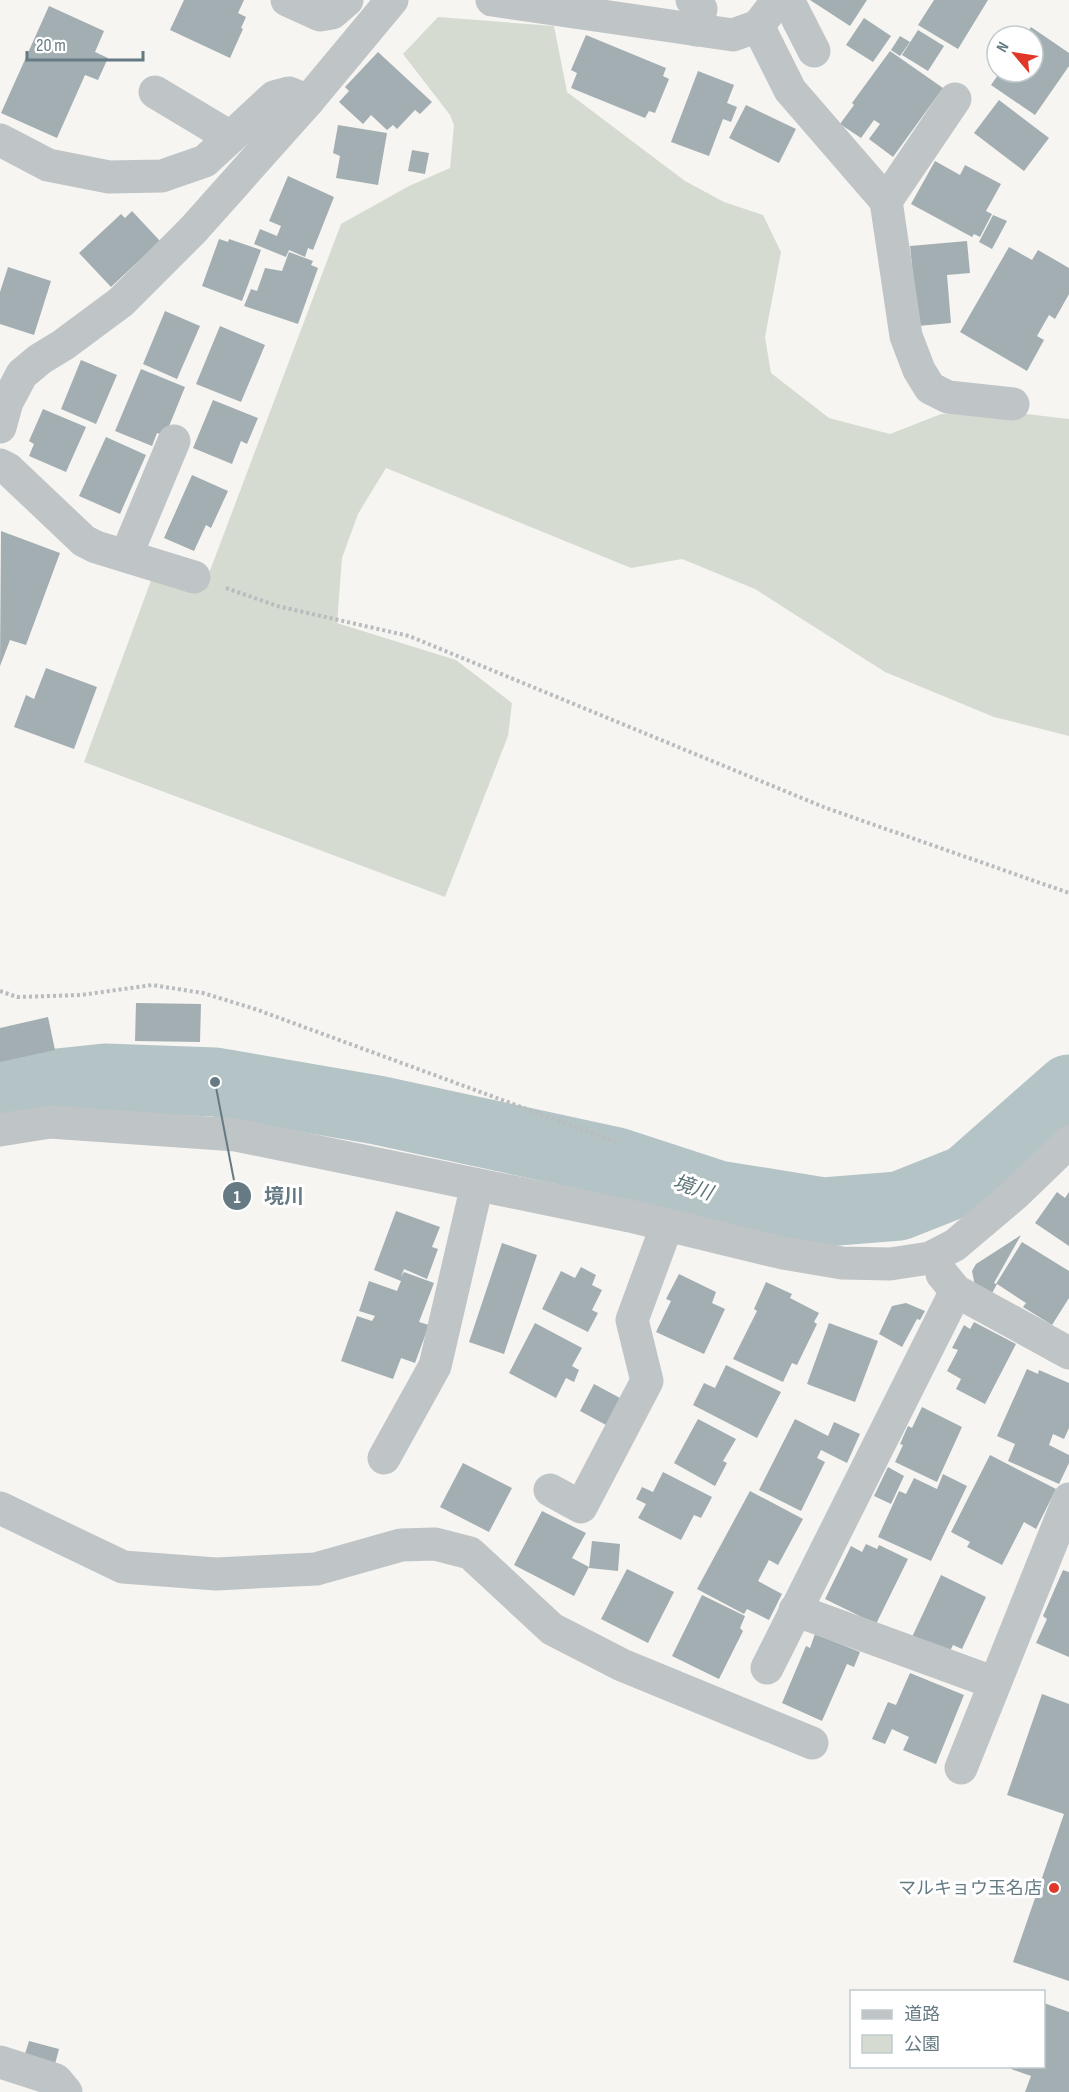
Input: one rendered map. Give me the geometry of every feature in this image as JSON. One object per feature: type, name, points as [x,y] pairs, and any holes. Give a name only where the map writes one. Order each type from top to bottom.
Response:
[{"type":"street","points":[[287,0],[320,15],[332,13],[346,0]]},
{"type":"street","points":[[0,427],[7,402],[22,374],[121,302],[193,230],[308,101],[392,0]]},
{"type":"street","points":[[492,0],[694,15],[733,35],[758,26],[777,0]]},
{"type":"street","points":[[788,0],[814,51]]},
{"type":"street","points":[[758,26],[790,90],[886,201],[906,336],[919,370],[930,388],[948,397],[1013,404]]},
{"type":"street","points":[[155,92],[230,137]]},
{"type":"street","points":[[0,140],[48,165],[109,177],[162,176],[205,161],[274,97],[289,93],[308,101]]},
{"type":"street","points":[[886,201],[955,99]]},
{"type":"street","points":[[126,556],[174,441]]},
{"type":"street","points":[[0,465],[8,469],[84,541],[96,547],[194,577]]},
{"type":"street","points":[[0,1130],[50,1122],[236,1135],[667,1225],[783,1253],[842,1263],[890,1264],[930,1258],[955,1245],[1014,1195],[1069,1142]]},
{"type":"street","points":[[384,1458],[435,1366],[477,1185]]},
{"type":"street","points":[[550,1490],[581,1507],[647,1381],[632,1320],[667,1225]]},
{"type":"street","points":[[930,1258],[956,1291],[1069,1353]]},
{"type":"street","points":[[767,1668],[956,1291]]},
{"type":"street","points":[[961,1768],[1069,1499]]},
{"type":"street","points":[[0,1508],[123,1568],[216,1574],[316,1569],[401,1545],[435,1544],[459,1550],[470,1554],[552,1629],[622,1665],[812,1743]]},
{"type":"street","points":[[795,1610],[995,1683]]},
{"type":"street","points":[[0,2062],[56,2080],[66,2092]]},
{"type":"path","points":[[194,577],[277,606],[409,636],[826,808],[1069,893]]},
{"type":"path","points":[[0,991],[17,997],[81,995],[152,985],[202,993],[255,1009],[620,1143]]},
{"type":"green space","points":[[438,17],[554,26],[567,92],[685,181],[724,202],[763,215],[781,252],[765,337],[771,373],[829,418],[890,434],[941,414],[1001,411],[1069,419],[1069,736],[994,717],[885,672],[755,589],[682,559],[631,568],[386,468],[358,514],[342,558],[337,623],[456,660],[512,703],[508,736],[445,897],[84,762],[153,575],[203,589],[341,224],[409,186],[450,168],[454,125],[450,115],[403,54]]},
{"type":"building","points":[[184,0],[244,0],[238,13],[246,17],[230,58],[170,30]]},
{"type":"building","points":[[810,0],[867,0],[850,26]]},
{"type":"building","points":[[934,0],[988,0],[958,49],[918,25]]},
{"type":"building","points":[[49,6],[104,31],[95,52],[108,58],[98,80],[85,75],[57,138],[1,113]]},
{"type":"building","points":[[864,18],[891,36],[873,62],[846,45]]},
{"type":"building","points":[[918,30],[944,46],[928,71],[902,55]]},
{"type":"building","points":[[586,35],[666,68],[663,76],[669,79],[655,113],[649,111],[645,118],[571,88],[577,73],[571,70]]},
{"type":"building","points":[[900,36],[910,42],[900,56],[891,50]]},
{"type":"building","points":[[1045,37],[1069,53],[1069,66],[1035,115],[991,85],[1045,84]]},
{"type":"building","points":[[890,51],[943,88],[893,157],[869,139],[880,124],[874,120],[861,138],[840,124],[854,105],[852,103]]},
{"type":"building","points":[[378,52],[432,102],[420,114],[415,110],[397,129],[393,125],[387,130],[371,115],[363,124],[339,102],[349,91],[345,87]]},
{"type":"building","points":[[698,71],[734,85],[727,103],[737,107],[731,122],[723,119],[709,156],[671,142]]},
{"type":"building","points":[[999,100],[1049,138],[1024,171],[974,133]]},
{"type":"building","points":[[746,105],[796,129],[779,163],[729,138]]},
{"type":"building","points":[[338,125],[387,133],[378,185],[336,178],[340,156],[333,153]]},
{"type":"building","points":[[412,150],[429,153],[425,174],[408,171]]},
{"type":"building","points":[[935,161],[960,175],[965,165],[1001,184],[986,211],[992,214],[980,237],[974,234],[972,237],[911,204]]},
{"type":"building","points":[[288,176],[334,197],[313,250],[308,248],[305,257],[289,250],[286,257],[254,244],[260,229],[277,236],[281,226],[269,221]]},
{"type":"building","points":[[132,211],[160,241],[111,287],[79,253],[121,214],[125,218]]},
{"type":"building","points":[[993,215],[1007,221],[992,249],[979,242]]},
{"type":"building","points":[[219,239],[228,242],[229,239],[261,250],[242,301],[202,286]]},
{"type":"building","points":[[967,241],[970,273],[947,275],[951,323],[918,326],[910,246]]},
{"type":"building","points":[[1009,247],[1032,260],[1038,250],[1069,268],[1069,294],[1055,319],[1049,315],[1037,336],[1044,340],[1027,371],[960,332]]},
{"type":"building","points":[[289,252],[313,261],[311,265],[318,268],[298,324],[244,306],[251,289],[257,291],[265,268],[282,271]]},
{"type":"building","points":[[8,267],[51,281],[34,335],[0,324],[0,292]]},
{"type":"building","points":[[165,311],[200,326],[177,379],[143,364]]},
{"type":"building","points":[[220,326],[265,345],[241,402],[196,384]]},
{"type":"building","points":[[81,360],[117,375],[96,424],[61,409]]},
{"type":"building","points":[[141,369],[185,387],[165,436],[157,433],[152,446],[115,431]]},
{"type":"building","points":[[213,400],[258,418],[247,444],[241,441],[232,464],[193,448]]},
{"type":"building","points":[[43,409],[86,427],[66,472],[29,456],[34,444],[29,441]]},
{"type":"building","points":[[106,437],[146,455],[120,514],[79,496]]},
{"type":"building","points":[[192,475],[228,491],[211,528],[206,525],[194,551],[164,538]]},
{"type":"building","points":[[1,531],[60,553],[26,645],[10,640],[0,666]]},
{"type":"building","points":[[46,668],[97,687],[74,749],[14,727],[26,695],[34,699]]},
{"type":"building","points":[[136,1003],[201,1004],[200,1042],[135,1041]]},
{"type":"building","points":[[48,1017],[55,1050],[0,1062],[0,1028]]},
{"type":"building","points":[[1057,1192],[1065,1198],[1069,1192],[1069,1246],[1035,1223]]},
{"type":"building","points":[[396,1211],[440,1227],[432,1247],[438,1249],[427,1279],[404,1269],[401,1277],[404,1272],[434,1283],[419,1322],[429,1325],[415,1363],[401,1358],[393,1379],[341,1361],[357,1316],[372,1321],[375,1316],[359,1311],[369,1281],[397,1291],[401,1281],[374,1270]]},
{"type":"building","points":[[1021,1235],[994,1283],[996,1284],[1022,1242],[1069,1271],[1069,1298],[1052,1325],[1023,1307],[1026,1303],[997,1284],[991,1295],[975,1286],[972,1271],[976,1264]]},
{"type":"building","points":[[502,1243],[537,1255],[504,1354],[469,1342]]},
{"type":"building","points":[[581,1267],[596,1275],[592,1285],[602,1290],[592,1310],[598,1313],[588,1332],[542,1309],[561,1271],[575,1278]]},
{"type":"building","points":[[679,1274],[716,1292],[712,1303],[725,1309],[704,1354],[656,1332],[671,1301],[666,1299]]},
{"type":"building","points":[[766,1282],[792,1294],[790,1298],[819,1313],[814,1322],[817,1324],[797,1365],[792,1363],[783,1382],[733,1359],[757,1311],[754,1309]]},
{"type":"building","points":[[906,1303],[925,1311],[920,1320],[917,1319],[902,1347],[879,1334],[892,1306]]},
{"type":"building","points":[[974,1322],[1016,1344],[985,1404],[956,1389],[961,1379],[947,1371],[958,1350],[952,1348],[964,1325],[970,1329]]},
{"type":"building","points":[[535,1323],[582,1348],[572,1366],[579,1370],[574,1382],[566,1378],[556,1398],[509,1373]]},
{"type":"building","points":[[829,1323],[878,1341],[855,1402],[807,1384]]},
{"type":"building","points":[[726,1365],[781,1392],[757,1438],[693,1405],[704,1383],[715,1388]]},
{"type":"building","points":[[1027,1369],[1038,1374],[1039,1370],[1069,1383],[1069,1428],[1064,1439],[1053,1434],[1049,1445],[1069,1455],[1069,1463],[1059,1484],[1008,1461],[1015,1444],[997,1436]]},
{"type":"building","points":[[594,1384],[620,1398],[606,1425],[580,1411]]},
{"type":"building","points":[[922,1407],[962,1427],[937,1482],[895,1462],[908,1426],[912,1428]]},
{"type":"building","points":[[698,1419],[736,1439],[723,1461],[727,1463],[715,1486],[674,1463]]},
{"type":"building","points":[[795,1419],[828,1436],[834,1422],[860,1434],[847,1463],[821,1450],[817,1458],[825,1462],[801,1511],[759,1490]]},
{"type":"building","points":[[990,1455],[1056,1489],[1036,1529],[1024,1522],[1002,1565],[967,1547],[970,1542],[951,1532]]},
{"type":"building","points":[[463,1463],[512,1488],[489,1532],[440,1507]]},
{"type":"building","points":[[888,1467],[904,1476],[891,1504],[874,1496]]},
{"type":"building","points":[[663,1472],[712,1497],[701,1518],[694,1515],[681,1540],[638,1518],[646,1504],[636,1499],[642,1487],[653,1492]]},
{"type":"building","points":[[943,1474],[967,1486],[931,1561],[878,1537],[899,1491],[906,1494],[914,1478],[937,1489]]},
{"type":"building","points":[[750,1491],[803,1519],[778,1565],[769,1560],[758,1581],[782,1594],[769,1620],[747,1609],[744,1614],[697,1589]]},
{"type":"building","points":[[542,1511],[586,1533],[572,1558],[589,1567],[574,1596],[514,1565]]},
{"type":"building","points":[[592,1541],[620,1544],[618,1571],[589,1568]]},
{"type":"building","points":[[866,1544],[877,1549],[879,1545],[908,1559],[876,1624],[825,1599],[851,1546],[862,1552]]},
{"type":"building","points":[[627,1569],[674,1592],[648,1643],[601,1619]]},
{"type":"building","points":[[1063,1570],[1069,1572],[1069,1657],[1036,1643],[1047,1619],[1043,1616]]},
{"type":"building","points":[[941,1575],[986,1597],[962,1649],[953,1645],[949,1653],[912,1637]]},
{"type":"building","points":[[702,1595],[745,1616],[740,1628],[743,1631],[719,1679],[672,1656]]},
{"type":"building","points":[[815,1634],[860,1652],[854,1667],[847,1664],[822,1721],[782,1703],[806,1646],[810,1648]]},
{"type":"building","points":[[910,1673],[964,1695],[936,1764],[903,1750],[909,1737],[892,1729],[885,1744],[872,1739],[888,1702],[896,1705]]},
{"type":"building","name":"マルキョウ玉名店","points":[[1042,1694],[1069,1704],[1069,1981],[1013,1962],[1064,1814],[1007,1795]]},
{"type":"building","points":[[1045,2003],[1069,2012],[1069,2092],[1025,2092],[1031,2076],[1011,2069],[1045,2068]]},
{"type":"building","points":[[29,2041],[59,2049],[54,2068],[23,2060]]},
{"type":"waterway","name":"境川","points":[[0,1091],[105,1078],[215,1082],[377,1110],[617,1162],[718,1195],[824,1212],[899,1206],[967,1179],[1069,1089]]},
{"type":"place","name":"境川","points":[[215,1082]]},
{"type":"place","name":"マルキョウ玉名店","points":[[1054,1888]]}]
